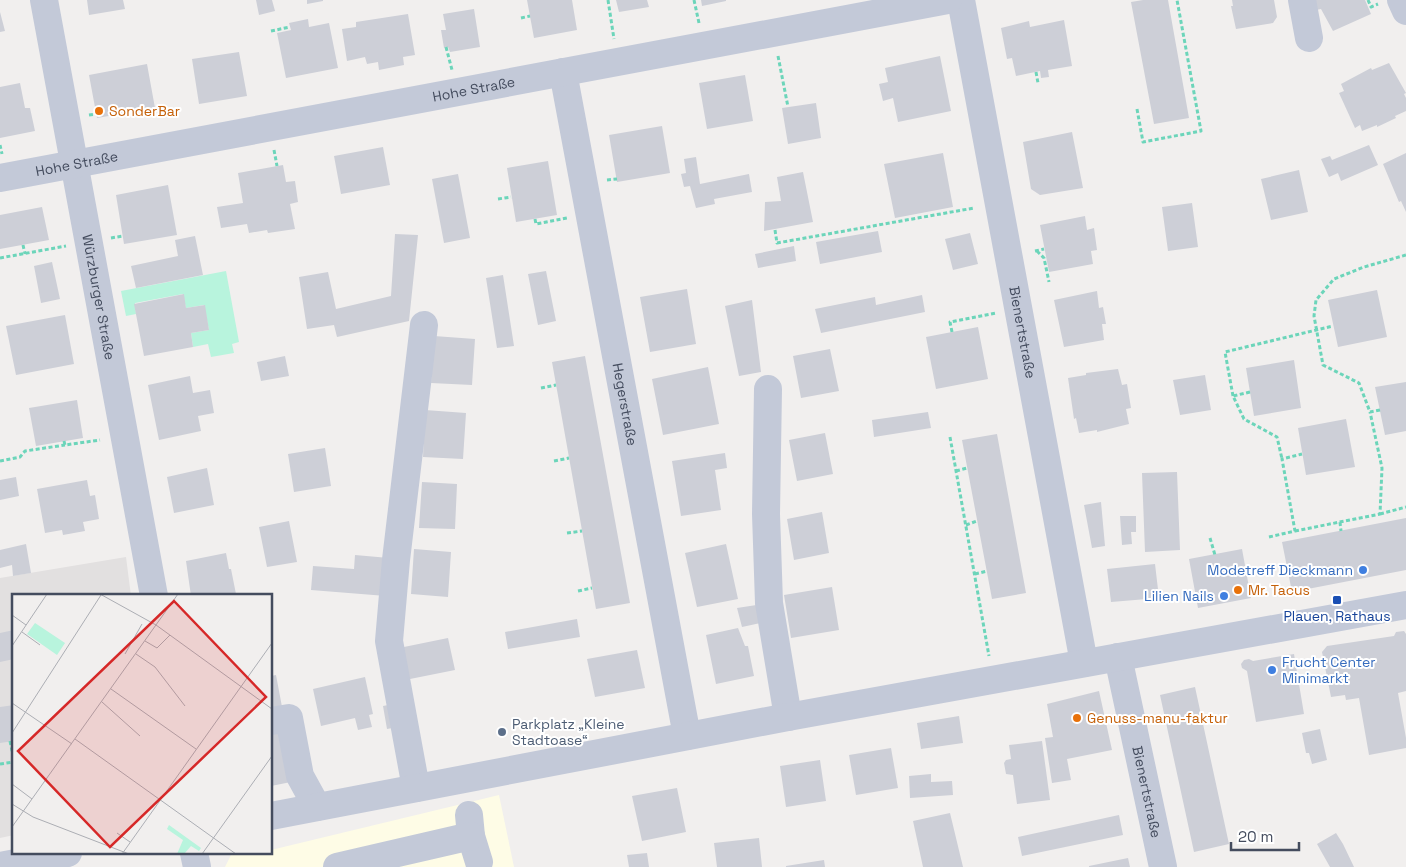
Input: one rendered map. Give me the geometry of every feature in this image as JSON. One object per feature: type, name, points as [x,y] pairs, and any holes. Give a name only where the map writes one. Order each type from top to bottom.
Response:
[{"type":"street","name":"Würzburger Straße","points":[[44,0],[154,594]]},
{"type":"street","name":"Hohe Straße","points":[[0,178],[948,0]]},
{"type":"street","name":"Bienertstraße","points":[[961,0],[1084,663]]},
{"type":"street","points":[[1302,0],[1309,38]]},
{"type":"street","points":[[1401,0],[1406,11]]},
{"type":"street","name":"Hegerstraße","points":[[563,72],[687,736]]},
{"type":"street","points":[[416,788],[389,641],[396,560],[424,325]]},
{"type":"street","points":[[768,389],[766,514],[769,603],[788,717]]},
{"type":"street","points":[[272,816],[788,717],[1406,605]]},
{"type":"street","name":"Bienertstraße","points":[[1118,657],[1163,867]]},
{"type":"street","points":[[272,721],[289,718],[300,776],[317,807]]},
{"type":"street","points":[[337,867],[470,825],[479,862]]},
{"type":"street","points":[[0,866],[63,854]]},
{"type":"street","points":[[194,854],[197,867]]},
{"type":"path","points":[[608,0],[618,62]]},
{"type":"path","points":[[1137,109],[1142,142],[1201,131],[1178,0]]},
{"type":"path","points":[[1368,0],[1371,7]]},
{"type":"path","points":[[521,18],[530,16]]},
{"type":"path","points":[[272,31],[290,27]]},
{"type":"path","points":[[773,33],[788,107]]},
{"type":"path","points":[[1036,72],[1038,83]]},
{"type":"path","points":[[498,199],[510,196]]},
{"type":"path","points":[[775,230],[777,244],[920,216],[999,203]]},
{"type":"path","points":[[534,219],[536,224],[590,214]]},
{"type":"path","points":[[0,258],[123,236]]},
{"type":"path","points":[[23,245],[25,254]]},
{"type":"path","points":[[1037,250],[1044,258],[1049,282]]},
{"type":"path","points":[[1380,514],[1382,468],[1370,412],[1360,383],[1323,365],[1314,316],[1316,300],[1334,279],[1364,267],[1406,255]]},
{"type":"path","points":[[952,332],[950,322],[1018,309]]},
{"type":"path","points":[[1295,531],[1282,459],[1276,437],[1244,419],[1233,396],[1225,352],[1333,326]]},
{"type":"path","points":[[541,388],[556,385]]},
{"type":"path","points":[[1233,396],[1250,392]]},
{"type":"path","points":[[1370,412],[1380,410]]},
{"type":"path","points":[[0,461],[20,457],[25,451],[65,443],[125,436]]},
{"type":"path","points":[[950,437],[990,661]]},
{"type":"path","points":[[1282,459],[1302,454]]},
{"type":"path","points":[[554,461],[569,458]]},
{"type":"path","points":[[956,471],[967,468]]},
{"type":"path","points":[[1269,537],[1406,508]]},
{"type":"path","points":[[966,524],[977,521]]},
{"type":"path","points":[[1340,522],[1341,530]]},
{"type":"path","points":[[567,534],[582,530]]},
{"type":"path","points":[[1210,538],[1215,554]]},
{"type":"path","points":[[975,574],[987,571]]},
{"type":"path","points":[[578,591],[592,588]]},
{"type":"path","points":[[10,742],[12,752]]},
{"type":"shaded area","points":[[126,557],[131,594],[12,594],[12,835],[0,838],[0,578]]},
{"type":"shaded area","points":[[499,795],[514,867],[225,867],[231,855],[272,854],[272,850]]},
{"type":"green space","points":[[226,271],[239,342],[232,344],[234,353],[211,357],[208,344],[193,347],[191,333],[209,330],[204,305],[186,308],[183,294],[135,303],[136,314],[126,316],[121,291]]},
{"type":"building","points":[[87,0],[123,0],[125,9],[89,15]]},
{"type":"building","points":[[256,0],[272,0],[275,11],[259,15]]},
{"type":"building","points":[[307,0],[323,0],[323,1],[307,4]]},
{"type":"building","points":[[527,0],[572,0],[577,30],[534,38]]},
{"type":"building","points":[[616,0],[647,0],[649,7],[619,12]]},
{"type":"building","points":[[701,0],[726,0],[726,1],[702,6]]},
{"type":"building","points":[[1168,0],[1189,118],[1154,124],[1131,2]]},
{"type":"building","points":[[1232,0],[1274,0],[1277,17],[1273,23],[1236,29],[1231,6],[1233,6]]},
{"type":"building","points":[[1308,0],[1365,0],[1371,14],[1333,31],[1321,9],[1310,11]]},
{"type":"building","points":[[474,9],[480,47],[450,52],[448,47],[444,48],[441,30],[446,30],[443,14]]},
{"type":"building","points":[[0,12],[5,31],[0,32]]},
{"type":"building","points":[[408,14],[415,55],[403,57],[404,65],[379,70],[378,62],[367,64],[365,57],[347,61],[342,29],[356,27],[356,22]]},
{"type":"building","points":[[308,19],[309,27],[329,23],[338,68],[286,78],[277,33],[291,30],[289,23]]},
{"type":"building","points":[[1064,20],[1072,66],[1048,70],[1049,77],[1041,78],[1040,71],[1016,76],[1012,58],[1007,59],[1001,28],[1029,21],[1030,27]]},
{"type":"building","points":[[239,52],[247,96],[199,104],[192,59]]},
{"type":"building","points":[[940,56],[951,111],[898,122],[893,98],[883,101],[879,84],[888,82],[885,68]]},
{"type":"building","points":[[1389,63],[1406,93],[1404,94],[1406,98],[1406,111],[1377,127],[1377,125],[1362,131],[1360,125],[1355,128],[1339,93],[1344,91],[1341,84],[1371,68],[1372,70]]},
{"type":"building","points":[[147,64],[155,108],[97,118],[89,75]]},
{"type":"building","points":[[745,75],[753,121],[707,129],[699,83]]},
{"type":"building","points":[[20,83],[25,108],[30,108],[35,131],[0,138],[0,87]]},
{"type":"building","points":[[816,103],[821,138],[788,144],[782,108]]},
{"type":"building","points":[[662,126],[670,173],[617,182],[609,135]]},
{"type":"building","points":[[1072,132],[1083,188],[1040,195],[1031,189],[1023,142]]},
{"type":"building","points":[[1369,145],[1378,165],[1341,181],[1338,173],[1329,177],[1321,159],[1330,156],[1332,160]]},
{"type":"building","points":[[383,147],[390,185],[341,194],[334,156]]},
{"type":"building","points":[[943,153],[953,207],[895,218],[884,164]]},
{"type":"building","points":[[1406,153],[1406,212],[1401,201],[1399,202],[1383,164]]},
{"type":"building","points":[[696,157],[700,184],[749,174],[752,192],[714,199],[715,204],[696,208],[690,186],[684,187],[681,174],[686,173],[684,159]]},
{"type":"building","points":[[548,161],[557,215],[516,222],[507,168]]},
{"type":"building","points":[[283,165],[286,182],[295,181],[298,202],[290,204],[295,229],[268,233],[267,230],[249,233],[247,224],[221,228],[217,207],[243,203],[238,173]]},
{"type":"building","points":[[1299,170],[1308,212],[1271,220],[1261,179]]},
{"type":"building","points":[[803,172],[813,222],[764,231],[765,202],[781,201],[777,177]]},
{"type":"building","points":[[458,174],[470,238],[444,243],[432,179]]},
{"type":"building","points":[[168,185],[177,235],[124,244],[116,195]]},
{"type":"building","points":[[1192,203],[1198,247],[1168,251],[1162,207]]},
{"type":"building","points":[[42,207],[49,240],[0,249],[0,215]]},
{"type":"building","points":[[1085,216],[1087,230],[1094,228],[1097,250],[1091,251],[1093,264],[1049,272],[1040,225]]},
{"type":"building","points":[[878,231],[882,252],[820,264],[816,242]]},
{"type":"building","points":[[970,233],[978,264],[953,270],[945,239]]},
{"type":"building","points":[[395,234],[418,235],[409,321],[337,337],[334,325],[307,329],[299,277],[328,272],[336,309],[391,296]]},
{"type":"building","points":[[195,236],[203,275],[136,288],[131,266],[178,256],[175,240]]},
{"type":"building","points":[[794,246],[796,261],[758,268],[755,254]]},
{"type":"building","points":[[52,262],[60,299],[41,303],[34,266]]},
{"type":"building","points":[[546,271],[556,321],[538,325],[528,274]]},
{"type":"building","points":[[503,275],[514,346],[497,348],[486,278]]},
{"type":"building","points":[[687,289],[696,344],[650,352],[640,297]]},
{"type":"building","points":[[1377,290],[1387,337],[1338,347],[1328,300]]},
{"type":"building","points":[[1097,291],[1099,308],[1103,307],[1106,324],[1102,324],[1104,340],[1064,347],[1054,300]]},
{"type":"building","points":[[184,294],[186,308],[205,305],[209,330],[191,333],[193,347],[144,356],[134,304]]},
{"type":"building","points":[[922,295],[925,312],[821,333],[815,309],[875,297],[876,305]]},
{"type":"building","points":[[752,300],[761,372],[739,376],[725,306]]},
{"type":"building","points":[[65,315],[74,364],[16,375],[6,326]]},
{"type":"building","points":[[978,327],[988,379],[936,389],[926,337]]},
{"type":"building","points":[[434,336],[475,339],[472,385],[431,383]]},
{"type":"building","points":[[830,349],[839,391],[801,398],[793,356]]},
{"type":"building","points":[[285,356],[289,376],[261,381],[257,362]]},
{"type":"building","points":[[585,356],[630,603],[596,609],[552,362]]},
{"type":"building","points":[[1294,360],[1301,408],[1254,416],[1246,368]]},
{"type":"building","points":[[708,367],[719,424],[663,435],[652,379]]},
{"type":"building","points":[[1118,369],[1122,385],[1127,384],[1131,408],[1126,409],[1129,424],[1097,432],[1097,430],[1079,433],[1076,418],[1074,419],[1068,378],[1086,375],[1086,373]]},
{"type":"building","points":[[1205,375],[1211,410],[1180,415],[1173,380]]},
{"type":"building","points":[[190,376],[193,393],[210,390],[214,413],[198,416],[201,431],[159,440],[148,385]]},
{"type":"building","points":[[1406,382],[1406,431],[1385,435],[1375,387]]},
{"type":"building","points":[[77,400],[83,438],[36,446],[29,408]]},
{"type":"building","points":[[425,410],[466,413],[463,459],[423,457]]},
{"type":"building","points":[[928,412],[931,428],[874,437],[872,420]]},
{"type":"building","points":[[1346,419],[1355,467],[1306,475],[1298,428]]},
{"type":"building","points":[[825,433],[833,474],[797,481],[789,440]]},
{"type":"building","points":[[997,434],[1026,593],[992,599],[962,440]]},
{"type":"building","points":[[325,448],[331,486],[294,492],[288,454]]},
{"type":"building","points":[[725,453],[727,468],[715,470],[721,510],[681,516],[672,461]]},
{"type":"building","points":[[207,468],[214,505],[174,513],[167,477]]},
{"type":"building","points":[[1177,472],[1180,550],[1145,552],[1142,473]]},
{"type":"building","points":[[16,477],[19,496],[0,500],[0,480]]},
{"type":"building","points":[[87,480],[90,496],[95,495],[99,519],[83,522],[85,531],[63,535],[62,530],[45,533],[37,489]]},
{"type":"building","points":[[422,482],[457,484],[455,529],[419,528]]},
{"type":"building","points":[[1101,502],[1105,546],[1092,548],[1084,505]]},
{"type":"building","points":[[822,512],[829,553],[794,560],[787,519]]},
{"type":"building","points":[[1120,516],[1136,516],[1136,532],[1131,532],[1132,544],[1122,545]]},
{"type":"building","points":[[1406,518],[1406,570],[1292,592],[1282,542]]},
{"type":"building","points":[[289,521],[297,562],[267,567],[259,527]]},
{"type":"building","points":[[26,544],[31,573],[13,576],[12,565],[0,568],[0,550]]},
{"type":"building","points":[[726,544],[738,599],[697,607],[685,553]]},
{"type":"building","points":[[414,549],[451,552],[448,597],[411,594]]},
{"type":"building","points":[[1242,549],[1251,598],[1198,608],[1189,559]]},
{"type":"building","points":[[226,553],[236,594],[191,594],[186,561]]},
{"type":"building","points":[[355,555],[389,558],[386,596],[311,590],[313,566],[354,569]]},
{"type":"building","points":[[1155,564],[1159,598],[1111,602],[1107,569]]},
{"type":"building","points":[[832,587],[839,630],[791,638],[784,595]]},
{"type":"building","points":[[763,604],[765,622],[742,627],[737,608]]},
{"type":"building","points":[[577,619],[580,637],[508,649],[505,632]]},
{"type":"building","points":[[738,628],[745,646],[748,646],[754,676],[716,684],[706,635]]},
{"type":"building","points":[[12,630],[12,659],[0,662],[0,633]]},
{"type":"building","points":[[1404,631],[1406,634],[1406,691],[1398,693],[1406,748],[1369,755],[1359,698],[1346,700],[1345,695],[1331,697],[1322,652],[1327,646],[1394,636],[1396,632]]},
{"type":"building","points":[[448,638],[455,670],[405,680],[399,648]]},
{"type":"building","points":[[637,650],[645,688],[595,697],[587,659]]},
{"type":"building","points":[[1294,654],[1304,714],[1256,722],[1247,671],[1242,668],[1241,664],[1244,660],[1249,659],[1253,661]]},
{"type":"building","points":[[276,675],[296,781],[272,786],[272,676]]},
{"type":"building","points":[[365,677],[373,714],[369,715],[372,727],[358,730],[355,718],[321,726],[313,689]]},
{"type":"building","points":[[1195,687],[1229,844],[1194,852],[1160,695]]},
{"type":"building","name":"Genuss-manu-faktur","points":[[1099,691],[1112,750],[1067,759],[1071,780],[1052,783],[1045,738],[1053,737],[1047,704]]},
{"type":"building","points":[[393,704],[398,727],[387,729],[383,706]]},
{"type":"building","points":[[12,705],[12,741],[0,743],[0,707]]},
{"type":"building","points":[[959,716],[963,743],[921,749],[917,723]]},
{"type":"building","points":[[1320,729],[1327,760],[1312,764],[1309,753],[1306,753],[1302,733]]},
{"type":"building","points":[[1042,741],[1050,800],[1017,804],[1013,775],[1006,774],[1004,763],[1006,760],[1011,759],[1009,745]]},
{"type":"building","points":[[891,748],[898,788],[856,795],[849,755]]},
{"type":"building","points":[[820,760],[826,801],[786,807],[780,766]]},
{"type":"building","points":[[931,774],[931,782],[952,781],[953,795],[910,798],[909,776]]},
{"type":"building","points":[[677,788],[686,832],[642,841],[632,796]]},
{"type":"building","points":[[950,813],[963,867],[923,867],[913,821]]},
{"type":"building","points":[[1119,815],[1123,835],[1022,856],[1018,837]]},
{"type":"building","points":[[1336,833],[1354,867],[1330,867],[1317,844]]},
{"type":"building","points":[[759,838],[762,867],[717,867],[714,843]]},
{"type":"building","points":[[647,853],[649,867],[629,867],[627,855]]},
{"type":"building","points":[[1128,858],[1130,867],[1089,867],[1089,866]]},
{"type":"building","points":[[824,860],[825,867],[786,867],[786,866]]},
{"type":"place","name":"SonderBar","points":[[99,111]]},
{"type":"place","name":"Modetreff Dieckmann","points":[[1363,570]]},
{"type":"place","name":"Mr. Tacus","points":[[1238,590]]},
{"type":"place","name":"Lilien Nails","points":[[1224,596]]},
{"type":"place","name":"Plauen, Rathaus","points":[[1337,600]]},
{"type":"place","name":"Frucht Center Minimarkt","points":[[1272,670]]},
{"type":"place","name":"Genuss-manu-faktur","points":[[1077,718]]},
{"type":"place","name":"Parkplatz „Kleine Stadtoase“","points":[[502,732]]}]
